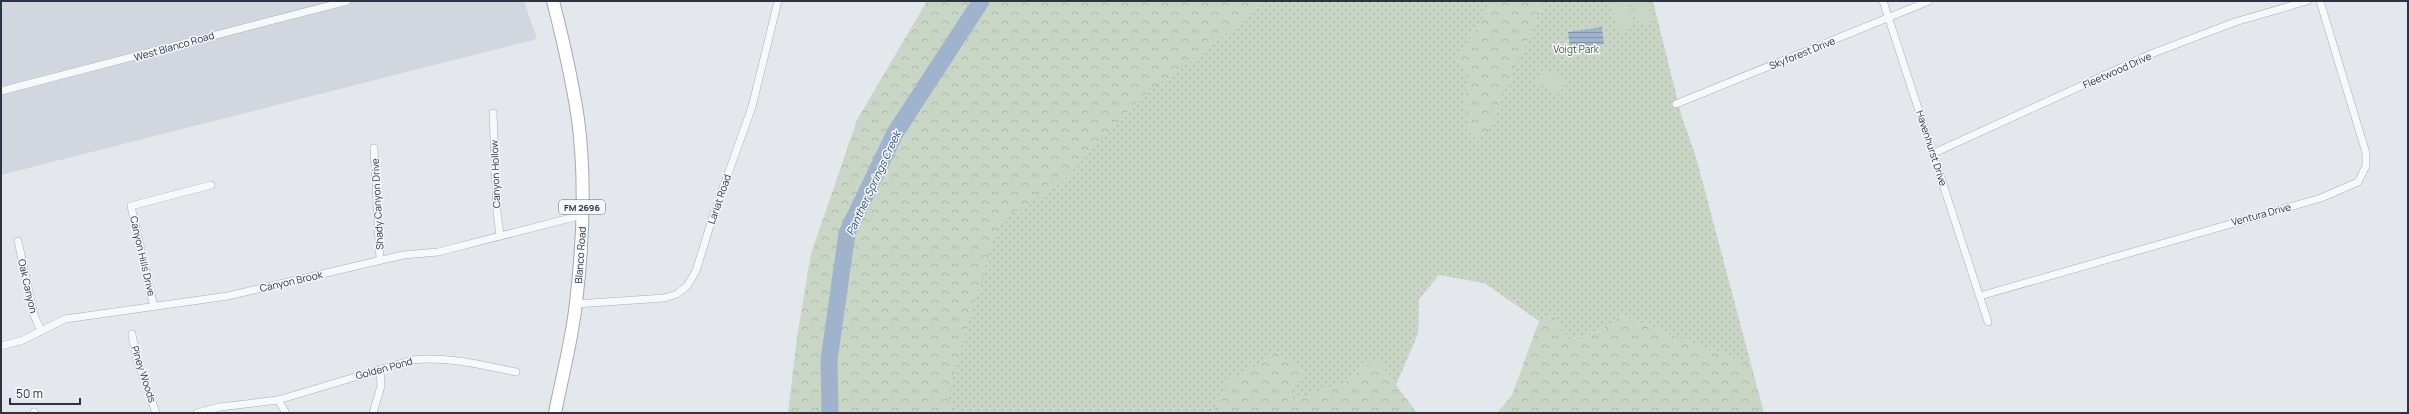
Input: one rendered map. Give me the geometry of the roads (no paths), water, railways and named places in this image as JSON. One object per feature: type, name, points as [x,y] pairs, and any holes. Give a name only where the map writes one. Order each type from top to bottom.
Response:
[{"type":"main road","name":"Blanco Road","points":[[553,1],[566,53],[578,121],[582,215],[576,304],[555,413]]},
{"type":"street","name":"West Blanco Road","points":[[1,91],[347,1]]},
{"type":"street","name":"Lariat Road","points":[[576,304],[664,298],[677,294],[687,286],[696,271],[713,216],[752,107],[778,1]]},
{"type":"street","name":"Havenhurst Drive","points":[[1883,1],[1934,153],[1988,322]]},
{"type":"street","name":"Skyforest Drive","points":[[1676,104],[1889,19],[1928,1]]},
{"type":"street","name":"Fleetwood Drive","points":[[1934,153],[2151,54],[2235,22],[2307,1]]},
{"type":"street","name":"Ventura Drive","points":[[1980,296],[2321,198],[2358,182],[2366,166],[2366,153],[2320,1]]},
{"type":"street","name":"Canyon Hollow","points":[[493,113],[497,212],[500,236]]},
{"type":"street","name":"Shady Canyon Drive","points":[[374,148],[380,260]]},
{"type":"street","name":"Canyon Hills Drive","points":[[154,307],[132,206],[211,185]]},
{"type":"street","name":"Canyon Brook","points":[[1,346],[23,340],[56,322],[78,317],[228,296],[403,255],[438,252],[582,215]]},
{"type":"street","name":"Oak Canyon","points":[[18,241],[34,315],[41,331]]},
{"type":"street","name":"Piney Woods","points":[[132,334],[136,356],[156,413]]},
{"type":"street","name":"Golden Pond","points":[[196,413],[220,407],[278,400],[380,369],[425,358],[472,363],[516,372]]},
{"type":"street","points":[[375,413],[381,386],[380,369]]},
{"type":"street","points":[[278,400],[286,413]]},
{"type":"water","points":[[1602,27],[1604,44],[1570,49],[1568,32]]},
{"type":"waterway","name":"Panther Springs Creek","points":[[830,413],[829,360],[847,233],[895,133],[981,1]]},
{"type":"park label","name":"Voigt Park","points":[[1576,49]]}]
